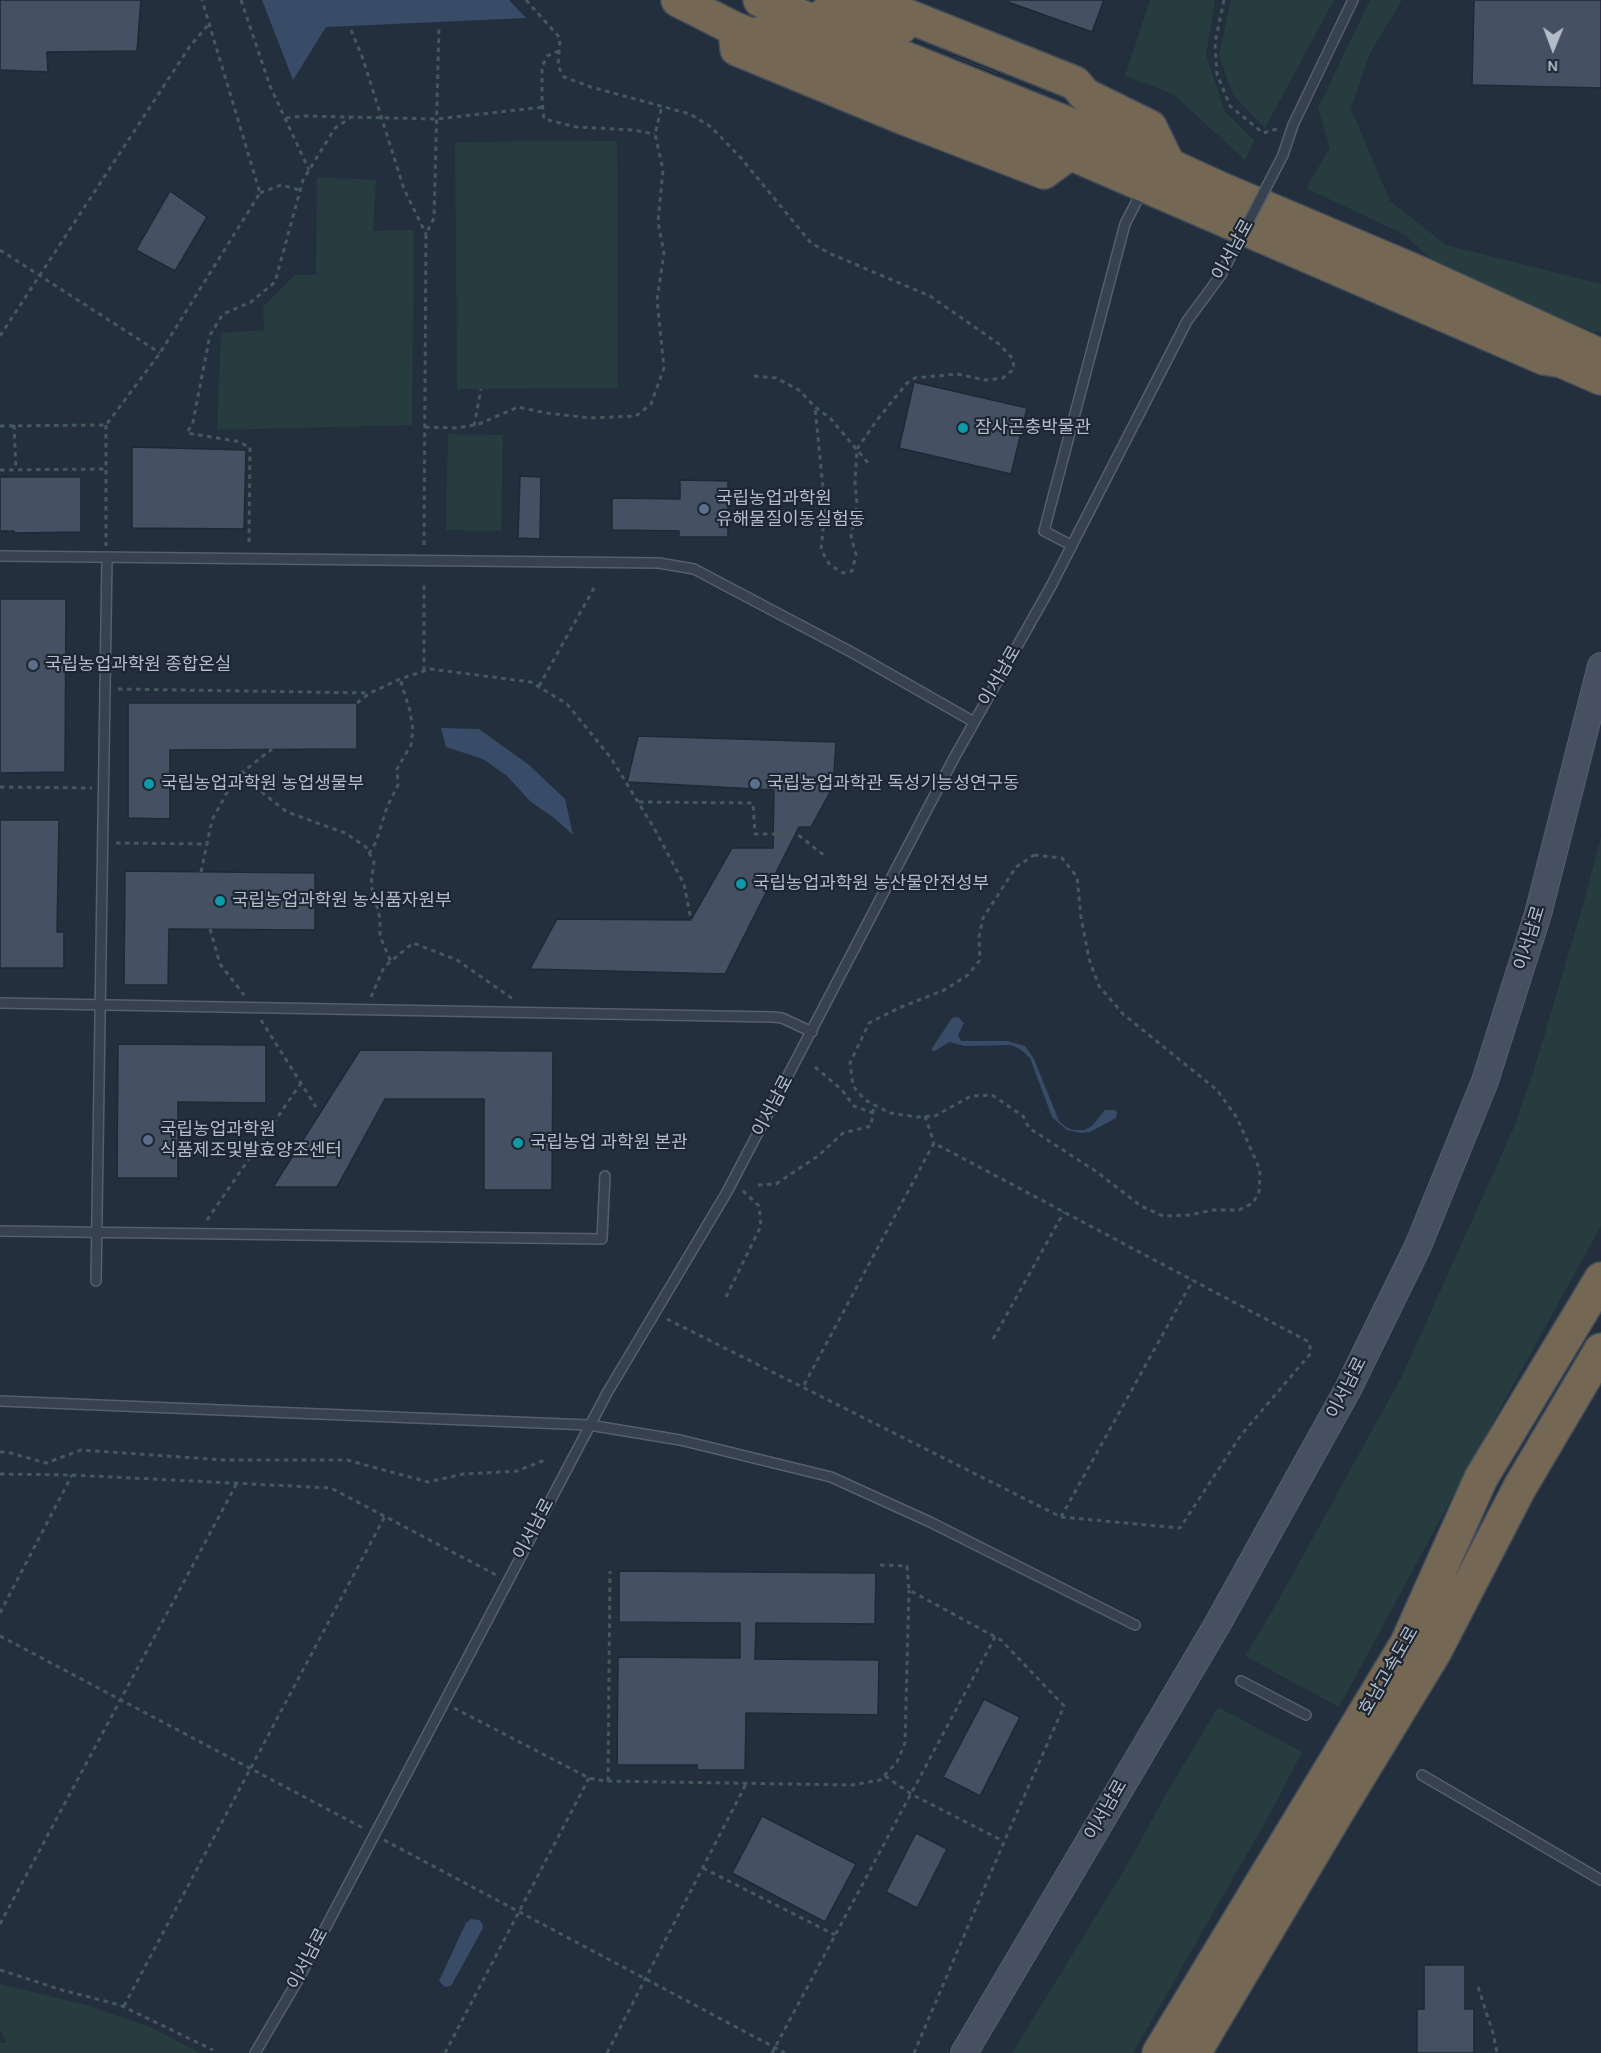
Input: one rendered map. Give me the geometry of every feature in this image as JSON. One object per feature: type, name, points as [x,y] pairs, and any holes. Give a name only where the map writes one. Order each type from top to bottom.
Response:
[{"type":"highway","points":[[678,0],[744,33],[760,44],[1064,158],[1155,169],[1417,272],[1600,361]]},
{"type":"highway","points":[[760,0],[823,25],[855,23],[1145,141],[1155,169],[1544,358],[1562,374],[1601,393]]},
{"type":"highway","points":[[823,25],[839,1],[885,14],[892,23],[913,32],[1070,94],[1084,95],[1150,127],[1155,169]]},
{"type":"highway","points":[[1544,358],[1562,361],[1600,361]]},
{"type":"highway","name":"호남고속도로","points":[[1159,2053],[1407,1643],[1481,1478],[1601,1279]]},
{"type":"highway","name":"호남고속도로","points":[[1194,2053],[1434,1653],[1520,1487],[1601,1350]]},
{"type":"main road","name":"이서남로","points":[[964,2053],[1239,1585],[1348,1389],[1418,1246],[1485,1081],[1528,947],[1601,666]]},
{"type":"lane","name":"이서남로","points":[[255,2053],[298,1980],[589,1425],[733,1182],[974,722],[1050,588],[1187,321],[1221,275],[1283,155],[1293,125],[1353,0]]},
{"type":"lane","points":[[1071,545],[1044,531],[1125,224],[1155,169]]},
{"type":"lane","points":[[0,556],[647,563],[694,568],[853,653],[974,722]]},
{"type":"lane","points":[[96,1281],[106,557]]},
{"type":"lane","points":[[0,1003],[773,1017],[782,1018],[812,1032]]},
{"type":"lane","points":[[0,1231],[602,1239],[605,1176]]},
{"type":"lane","points":[[0,1401],[589,1425],[680,1440],[831,1477],[930,1522],[1135,1625]]},
{"type":"lane","points":[[1241,1681],[1306,1715]]},
{"type":"lane","points":[[1422,1776],[1601,1880]]},
{"type":"path","points":[[202,0],[260,193]]},
{"type":"path","points":[[241,0],[270,86],[309,170]]},
{"type":"path","points":[[526,0],[560,38],[558,66],[564,76],[591,87],[690,114],[711,127],[741,158],[811,243],[831,254],[930,296],[999,344],[1013,359],[1014,369],[1003,378],[985,380],[957,374],[915,378],[907,383],[884,411],[857,449],[856,504],[851,536],[856,555],[852,571],[843,573],[830,565],[821,550],[825,509],[815,407]]},
{"type":"path","points":[[1224,0],[1215,43],[1216,63],[1217,74],[1230,106],[1263,133],[1293,125]]},
{"type":"path","points":[[0,336],[190,46],[210,23]]},
{"type":"path","points":[[424,545],[426,234],[434,218],[439,26]]},
{"type":"path","points":[[351,30],[363,59],[404,189],[426,234]]},
{"type":"path","points":[[560,51],[547,56],[542,67],[544,119],[576,128],[632,130],[655,134]]},
{"type":"path","points":[[286,118],[304,116],[437,118],[543,106]]},
{"type":"path","points":[[425,427],[474,426],[518,407],[546,413],[590,417],[636,416],[651,404],[664,368],[657,300],[664,253],[658,222],[663,170],[655,134],[662,106]]},
{"type":"path","points":[[249,542],[250,447],[236,441],[188,433],[193,422],[210,335],[223,314],[251,302],[275,282],[303,180],[335,128],[350,118]]},
{"type":"path","points":[[106,557],[106,425],[160,352],[260,193],[281,185],[300,190]]},
{"type":"path","points":[[0,250],[160,352]]},
{"type":"path","points":[[754,376],[776,378],[799,390],[815,407],[830,418],[868,464]]},
{"type":"path","points":[[474,426],[481,389]]},
{"type":"path","points":[[14,425],[16,470]]},
{"type":"path","points":[[0,426],[106,425]]},
{"type":"path","points":[[0,470],[106,469]]},
{"type":"path","points":[[424,584],[424,671]]},
{"type":"path","points":[[539,686],[594,588]]},
{"type":"path","points":[[357,703],[370,693],[400,679],[430,669],[531,682],[567,704],[611,758],[639,802],[684,884],[691,920]]},
{"type":"path","points":[[369,854],[376,842],[387,807],[398,785],[398,769],[411,745],[413,730],[410,711],[400,679]]},
{"type":"path","points":[[105,689],[370,693]]},
{"type":"path","points":[[201,872],[212,820],[235,778],[272,749]]},
{"type":"path","points":[[243,772],[265,795],[287,812],[345,833],[366,847],[374,862],[371,885],[380,918],[380,936],[391,962]]},
{"type":"path","points":[[0,788],[103,788]]},
{"type":"path","points":[[639,802],[753,803],[755,834],[797,834],[825,856]]},
{"type":"path","points":[[102,842],[207,844]]},
{"type":"path","points":[[1034,855],[1062,858],[1077,877],[1081,917],[1089,959],[1099,986],[1123,1014],[1217,1090],[1237,1118],[1260,1170],[1259,1192],[1253,1203],[1239,1210],[1212,1210],[1190,1215],[1163,1216],[1141,1206],[1097,1172],[1029,1128],[1023,1116],[992,1095],[971,1096],[935,1116],[890,1113],[874,1104],[865,1100],[853,1086],[850,1063],[869,1023],[944,990],[968,975],[980,960],[979,937],[983,918],[1016,867],[1034,855]]},
{"type":"path","points":[[210,929],[220,964],[253,1007],[316,1107]]},
{"type":"path","points":[[366,1009],[384,967],[413,943],[457,960],[532,1012]]},
{"type":"path","points":[[815,1067],[842,1090],[854,1106],[873,1113]]},
{"type":"path","points":[[198,1233],[301,1083]]},
{"type":"path","points":[[758,1185],[777,1184],[818,1156],[843,1133],[871,1126],[874,1104]]},
{"type":"path","points":[[655,1313],[1061,1516],[1180,1528],[1241,1435],[1311,1353],[1309,1342],[934,1143],[925,1116]]},
{"type":"path","points":[[803,1387],[934,1143]]},
{"type":"path","points":[[726,1297],[761,1226],[759,1206],[733,1182]]},
{"type":"path","points":[[993,1339],[1064,1212]]},
{"type":"path","points":[[1061,1516],[1193,1280]]},
{"type":"path","points":[[0,1452],[46,1463],[81,1450],[225,1460],[347,1460],[428,1482],[463,1474],[517,1471],[544,1460]]},
{"type":"path","points":[[0,1474],[72,1475],[331,1488],[507,1581]]},
{"type":"path","points":[[0,1613],[72,1475]]},
{"type":"path","points":[[0,1924],[237,1483]]},
{"type":"path","points":[[124,2006],[385,1516]]},
{"type":"path","points":[[444,1702],[589,1778],[608,1781],[852,1785],[880,1780],[897,1762],[905,1743],[909,1590],[907,1566],[880,1565]]},
{"type":"path","points":[[608,1781],[610,1571]]},
{"type":"path","points":[[909,1590],[1001,1640],[1064,1706],[914,2053]]},
{"type":"path","points":[[0,1636],[785,2053]]},
{"type":"path","points":[[772,2053],[995,1637]]},
{"type":"path","points":[[885,1776],[911,1794],[1004,1842]]},
{"type":"path","points":[[445,2053],[589,1778]]},
{"type":"path","points":[[607,2053],[746,1784]]},
{"type":"path","points":[[703,1867],[835,1935]]},
{"type":"path","points":[[0,1970],[124,2006],[213,2050]]},
{"type":"path","points":[[1478,1987],[1497,2053]]},
{"type":"green space","points":[[1150,0],[1215,0],[1206,55],[1225,112],[1254,140],[1245,160],[1173,94],[1125,76]]},
{"type":"green space","points":[[1231,0],[1334,0],[1265,128],[1233,95],[1219,55]]},
{"type":"green space","points":[[1370,0],[1402,0],[1370,53],[1351,109],[1390,201],[1446,245],[1601,284],[1601,332],[1594,332],[1437,265],[1405,235],[1306,188],[1330,148],[1318,108]]},
{"type":"green space","points":[[617,141],[618,388],[457,389],[455,142]]},
{"type":"green space","points":[[317,177],[376,180],[373,231],[414,230],[412,425],[217,430],[221,333],[264,330],[263,307],[295,275],[316,275]]},
{"type":"green space","points":[[448,434],[503,435],[501,531],[446,530]]},
{"type":"green space","points":[[1601,837],[1601,1226],[1339,1707],[1245,1656],[1277,1603],[1402,1376],[1514,1127],[1533,1073]]},
{"type":"green space","points":[[1218,1707],[1302,1752],[1271,1812],[1133,2053],[1012,2053],[1129,1862]]},
{"type":"green space","points":[[0,1984],[86,2005],[150,2027],[200,2053],[0,2053],[0,2043],[7,2043],[0,2030]]},
{"type":"water","points":[[262,0],[509,0],[526,18],[326,27],[293,80]]},
{"type":"water","points":[[441,728],[479,729],[529,765],[565,799],[573,835],[531,802],[507,776],[483,759],[446,747]]},
{"type":"water","points":[[958,1017],[964,1023],[958,1035],[961,1041],[1007,1041],[1025,1046],[1034,1059],[1059,1121],[1066,1127],[1073,1130],[1085,1130],[1092,1126],[1105,1110],[1117,1112],[1116,1118],[1090,1132],[1067,1130],[1052,1117],[1030,1058],[1011,1045],[965,1046],[949,1042],[935,1051],[931,1050],[952,1018]]},
{"type":"water","points":[[471,1919],[479,1920],[483,1928],[451,1986],[445,1987],[439,1981],[466,1923]]},
{"type":"building","points":[[0,0],[141,0],[137,51],[47,52],[48,72],[0,70]]},
{"type":"building","points":[[1008,0],[1104,0],[1092,32],[1008,2]]},
{"type":"building","points":[[1474,0],[1601,0],[1601,88],[1472,85]]},
{"type":"building","points":[[953,55],[999,73],[998,75],[952,57]]},
{"type":"building","points":[[170,191],[207,217],[175,271],[136,250]]},
{"type":"building","name":"잠사곤충박물관","points":[[914,382],[1027,408],[1011,474],[899,448]]},
{"type":"building","points":[[132,447],[246,450],[244,529],[132,528]]},
{"type":"building","points":[[520,476],[541,477],[540,539],[518,538]]},
{"type":"building","points":[[0,477],[81,477],[81,532],[14,533],[14,531],[0,531]]},
{"type":"building","points":[[680,480],[728,481],[728,537],[679,537],[679,531],[612,530],[612,498],[680,499]]},
{"type":"building","name":"국립농업과학원 종합온실","points":[[0,599],[66,599],[65,772],[0,773]]},
{"type":"building","name":"국립농업과학원 농업생물부","points":[[128,703],[357,703],[357,749],[170,750],[170,819],[128,818]]},
{"type":"building","points":[[638,736],[836,742],[833,787],[811,827],[799,827],[725,974],[530,969],[557,919],[691,920],[732,848],[773,848],[774,790],[627,782]]},
{"type":"building","points":[[0,820],[59,820],[57,932],[64,932],[64,968],[0,968]]},
{"type":"building","name":"국립농업과학원 농식품자원부","points":[[125,871],[315,873],[315,930],[169,929],[168,985],[124,985]]},
{"type":"building","name":"국립농업과학원 식품제조및발효양조센터","points":[[118,1044],[266,1045],[266,1103],[178,1102],[178,1178],[117,1178]]},
{"type":"building","name":"국립농업 과학원 본관","points":[[360,1050],[553,1051],[552,1190],[484,1190],[484,1099],[385,1099],[337,1187],[273,1187]]},
{"type":"building","points":[[619,1571],[876,1573],[875,1624],[756,1623],[755,1659],[879,1660],[878,1715],[746,1713],[745,1770],[697,1770],[697,1765],[617,1765],[618,1657],[740,1658],[740,1623],[619,1622]]},
{"type":"building","points":[[984,1699],[1020,1717],[980,1796],[943,1777]]},
{"type":"building","points":[[762,1816],[856,1864],[825,1922],[732,1873]]},
{"type":"building","points":[[916,1833],[947,1849],[917,1908],[886,1892]]},
{"type":"building","points":[[1424,1965],[1465,1965],[1465,2009],[1474,2009],[1474,2053],[1417,2053],[1417,2009],[1424,2009]]},
{"type":"place","name":"잠사곤충박물관","points":[[963,428]]},
{"type":"place","name":"국립농업과학원 유해물질이동실험동","points":[[704,509]]},
{"type":"place","name":"국립농업과학원 종합온실","points":[[33,665]]},
{"type":"place","name":"국립농업과학원 농업생물부","points":[[149,784]]},
{"type":"place","name":"국립농업과학관 독성기능성연구동","points":[[755,784]]},
{"type":"place","name":"국립농업과학원 농산물안전성부","points":[[741,884]]},
{"type":"place","name":"국립농업과학원 농식품자원부","points":[[220,901]]},
{"type":"place","name":"국립농업과학원 식품제조및발효양조센터","points":[[148,1140]]},
{"type":"place","name":"국립농업 과학원 본관","points":[[518,1143]]}]
